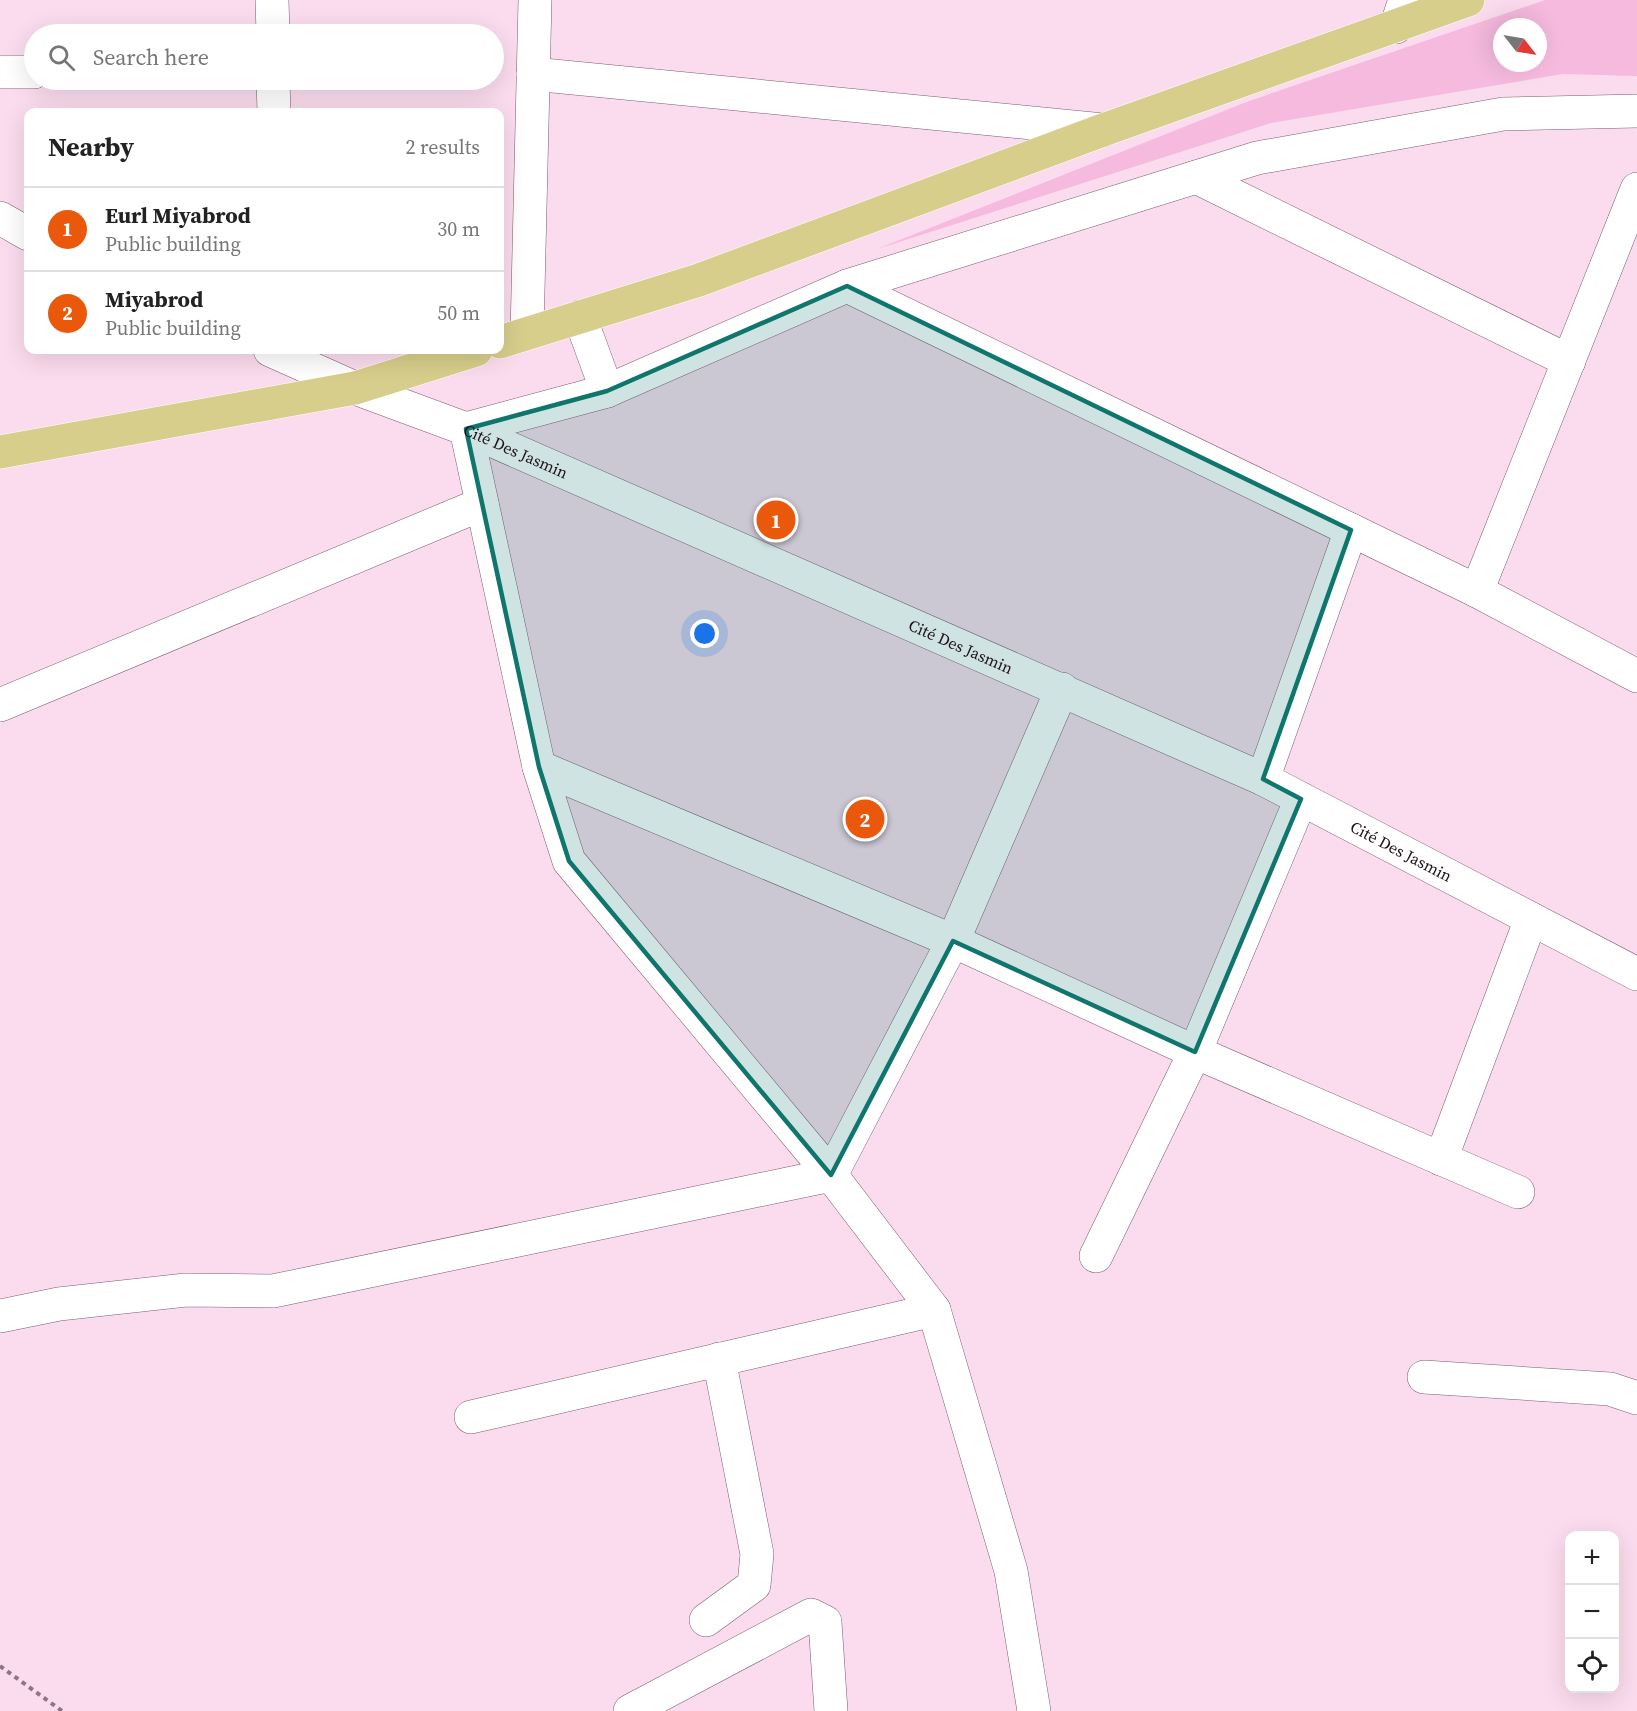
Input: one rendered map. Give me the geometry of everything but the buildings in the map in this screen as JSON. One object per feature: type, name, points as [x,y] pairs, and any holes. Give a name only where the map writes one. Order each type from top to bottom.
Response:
[{"type":"main road","points":[[513,338],[699,280],[1103,130],[1414,11],[1468,0]]},
{"type":"main road","points":[[0,452],[355,387],[463,354]]},
{"type":"street","points":[[272,0],[273,24]]},
{"type":"street","points":[[513,338],[533,74],[535,0]]},
{"type":"street","points":[[0,72],[24,72]]},
{"type":"street","points":[[533,74],[1103,130]]},
{"type":"street","points":[[273,90],[274,108]]},
{"type":"street","points":[[1034,1711],[1011,1571],[934,1310],[831,1175],[569,861],[539,766],[466,429],[607,391],[847,286],[1257,158],[1503,114],[1637,111]]},
{"type":"street","points":[[1196,177],[1569,361]]},
{"type":"street","points":[[1477,591],[1637,189]]},
{"type":"street","points":[[0,218],[24,232]]},
{"type":"street","points":[[847,286],[1477,591],[1637,676]]},
{"type":"street","points":[[580,317],[607,391]]},
{"type":"street","name":"Cité Des Jasmin","points":[[281,354],[355,387],[466,429],[1263,779],[1531,919],[1636,969]]},
{"type":"street","points":[[0,705],[482,504]]},
{"type":"street","points":[[1263,779],[1352,530]]},
{"type":"street","points":[[831,1175],[953,941],[1062,689]]},
{"type":"street","points":[[539,766],[953,941],[1195,1052],[1518,1192]]},
{"type":"street","points":[[1096,1256],[1195,1052],[1301,799]]},
{"type":"street","points":[[1441,1159],[1531,919]]},
{"type":"street","points":[[0,1316],[59,1304],[186,1290],[273,1291],[831,1175]]},
{"type":"street","points":[[471,1417],[934,1310]]},
{"type":"street","points":[[706,1620],[754,1585],[757,1554],[719,1359]]},
{"type":"street","points":[[1424,1377],[1610,1389],[1637,1398]]},
{"type":"street","points":[[630,1711],[811,1615],[825,1622],[831,1711]]},
{"type":"path","points":[[0,1666],[62,1711]]},
{"type":"highlighted area","points":[[847,286],[1351,530],[1263,779],[1301,799],[1195,1052],[953,941],[831,1175],[569,861],[539,767],[466,429],[607,391]]},
{"type":"shaded area","points":[[1545,0],[1637,0],[1637,76],[1563,74],[1271,123],[877,249],[1249,101]]},
{"type":"place","name":"Eurl Miyabrod","points":[[776,520]]},
{"type":"place","name":"Miyabrod","points":[[865,819]]}]
